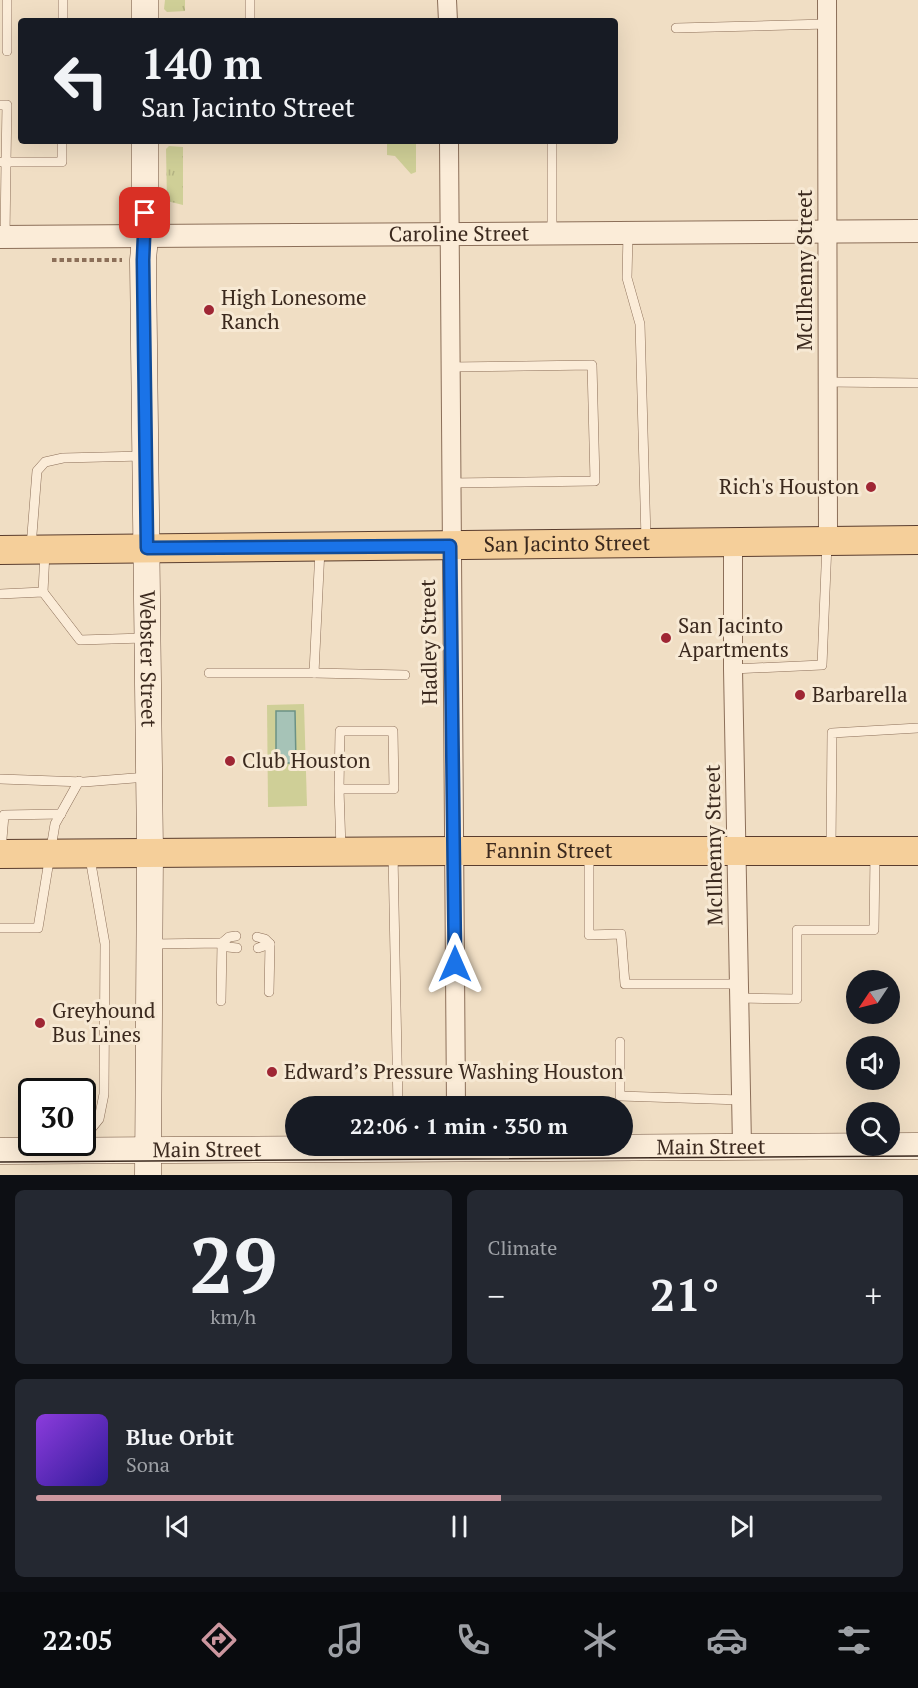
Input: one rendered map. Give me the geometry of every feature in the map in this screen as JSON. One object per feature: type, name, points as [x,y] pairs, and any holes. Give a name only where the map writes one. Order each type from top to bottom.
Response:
[{"type":"main road","points":[[145,0],[145,18]]},
{"type":"main road","name":"Webster Street","points":[[145,144],[143,260],[150,852],[148,1163]]},
{"type":"main road","name":"San Jacinto Street","points":[[0,550],[918,540]]},
{"type":"main road","name":"Fannin Street","points":[[0,854],[341,851],[918,851]]},
{"type":"main road","name":"Main Street","points":[[633,1147],[918,1146]]},
{"type":"main road","name":"Main Street","points":[[96,1149],[148,1163],[285,1154]]},
{"type":"main road","name":"Main Street","points":[[0,1151],[18,1150]]},
{"type":"street","points":[[447,0],[448,18]]},
{"type":"street","name":"McIlhenny Street","points":[[827,0],[828,540]]},
{"type":"street","name":"Hadley Street","points":[[449,144],[450,546],[456,1096]]},
{"type":"street","name":"Caroline Street","points":[[2,237],[449,236],[918,231]]},
{"type":"street","name":"McIlhenny Street","points":[[733,542],[733,669],[742,1146]]},
{"type":"lane","points":[[7,0],[7,51]]},
{"type":"lane","points":[[63,0],[63,18]]},
{"type":"lane","points":[[250,0],[250,18]]},
{"type":"lane","points":[[676,28],[827,24]]},
{"type":"lane","points":[[0,105],[7,105],[3,162],[2,237]]},
{"type":"lane","points":[[3,162],[62,162],[62,144]]},
{"type":"lane","points":[[552,144],[552,234]]},
{"type":"lane","points":[[628,233],[627,278],[640,324],[646,544]]},
{"type":"lane","points":[[450,367],[592,365],[595,481],[450,483]]},
{"type":"lane","points":[[827,382],[918,383]]},
{"type":"lane","points":[[147,456],[63,458],[45,462],[37,471],[38,549],[43,592],[80,640],[148,638]]},
{"type":"lane","points":[[733,669],[822,665],[828,540]]},
{"type":"lane","points":[[315,673],[320,547]]},
{"type":"lane","points":[[0,594],[43,592]]},
{"type":"lane","points":[[209,673],[405,675]]},
{"type":"lane","points":[[831,851],[832,733],[918,728]]},
{"type":"lane","points":[[339,789],[394,789],[393,730],[340,731],[339,789],[341,851]]},
{"type":"lane","points":[[0,779],[79,781],[149,777]]},
{"type":"lane","points":[[0,928],[38,928],[55,824],[79,781]]},
{"type":"lane","points":[[0,854],[2,815],[61,814]]},
{"type":"lane","points":[[393,851],[398,1096]]},
{"type":"lane","points":[[589,851],[590,934],[621,934],[625,984],[739,991],[797,999],[797,930],[874,930],[875,851]]},
{"type":"lane","points":[[89,853],[105,944],[104,1094],[99,1119],[96,1123]]},
{"type":"lane","points":[[221,1001],[222,943],[229,937],[236,936]]},
{"type":"lane","points":[[257,937],[265,939],[270,944],[269,992]]},
{"type":"lane","points":[[149,944],[222,943],[228,947],[237,948]]},
{"type":"lane","points":[[258,948],[270,944]]},
{"type":"lane","points":[[620,1042],[620,1096],[741,1100]]},
{"type":"green space","points":[[165,0],[185,0],[185,11],[167,12],[164,9]]},
{"type":"green space","points":[[387,144],[416,144],[416,172],[411,174],[395,156],[387,155]]},
{"type":"green space","points":[[169,146],[183,147],[183,205],[167,201],[166,149]]},
{"type":"green space","points":[[304,704],[307,806],[268,807],[267,705]]},
{"type":"shaded area","points":[[276,711],[295,711],[296,763],[276,763]]},
{"type":"tram line","points":[[0,1162],[918,1156]]},
{"type":"place","name":"High Lonesome Ranch","points":[[209,310]]},
{"type":"place","name":"Rich's Houston","points":[[871,487]]},
{"type":"place","name":"San Jacinto Apartments","points":[[666,638]]},
{"type":"place","name":"Barbarella","points":[[800,695]]},
{"type":"place","name":"Club Houston","points":[[230,761]]},
{"type":"place","name":"Greyhound Bus Lines","points":[[40,1023]]},
{"type":"place","name":"Edward’s Pressure Washing Houston","points":[[272,1072]]},
{"type":"route","points":[[145,213],[143,260],[147,548],[450,546],[455,964]]}]
